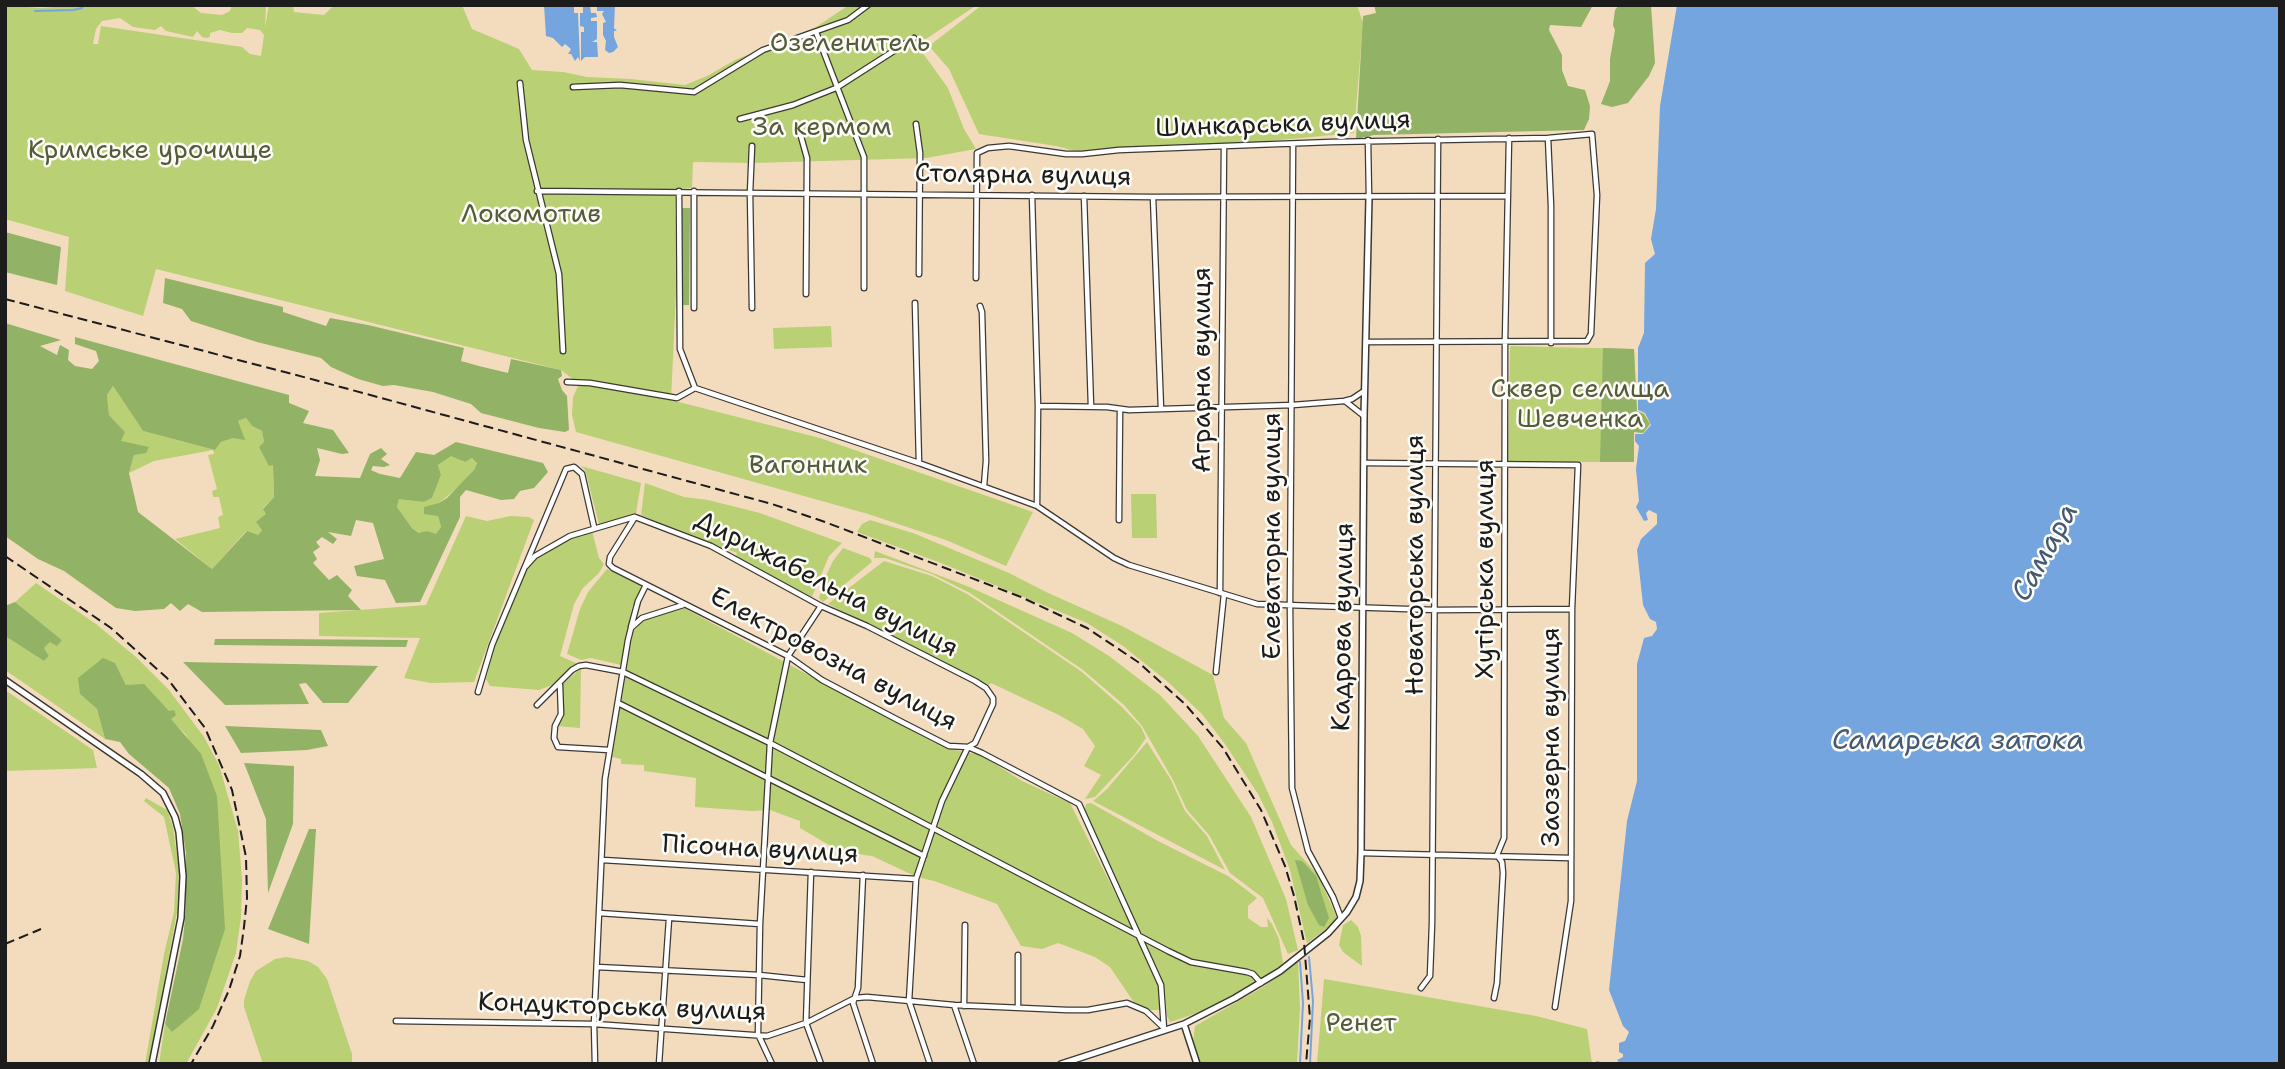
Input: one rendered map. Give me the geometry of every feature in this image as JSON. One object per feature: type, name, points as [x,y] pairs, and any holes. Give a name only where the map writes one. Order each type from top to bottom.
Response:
[{"type":"street","points":[[573,87],[620,85],[694,92],[763,50],[848,20],[868,5]]},
{"type":"street","points":[[816,32],[864,158],[863,288]]},
{"type":"street","points":[[740,119],[793,105],[836,88],[914,38]]},
{"type":"street","points":[[520,83],[526,140],[559,274],[563,351]]},
{"type":"street","points":[[916,124],[920,153],[919,274]]},
{"type":"street","points":[[800,133],[807,158],[806,294]]},
{"type":"street","name":"Шинкарська вулиця","points":[[976,195],[977,153],[988,148],[1009,146],[1066,154],[1127,149],[1368,140],[1548,138],[1592,134],[1597,195],[1591,334],[1587,341],[1551,342]]},
{"type":"street","name":"Хутірська вулиця","points":[[1494,998],[1503,873],[1502,862],[1497,855],[1504,838],[1509,138]]},
{"type":"street","points":[[1366,342],[1551,342],[1548,138]]},
{"type":"street","name":"Новаторська вулиця","points":[[1421,988],[1430,976],[1433,853],[1438,139]]},
{"type":"street","name":"Кадрова вулиця","points":[[1061,1064],[1184,1024],[1262,983],[1328,933],[1342,919],[1358,889],[1361,853],[1368,140]]},
{"type":"street","name":"Елеваторна вулиця","points":[[1293,144],[1290,606],[1292,788],[1308,851],[1342,919]]},
{"type":"street","points":[[752,146],[752,308]]},
{"type":"street","name":"Аграрна вулиця","points":[[1216,672],[1222,593],[1224,147]]},
{"type":"street","name":"Столярна вулиця","points":[[537,191],[1153,197],[1508,196]]},
{"type":"street","points":[[678,191],[680,349],[695,388]]},
{"type":"street","points":[[694,191],[694,308]]},
{"type":"street","points":[[976,195],[976,278]]},
{"type":"street","points":[[1032,195],[1038,406],[1037,506]]},
{"type":"street","points":[[1084,195],[1091,407]]},
{"type":"street","points":[[1153,197],[1161,409]]},
{"type":"street","points":[[915,303],[919,463]]},
{"type":"street","points":[[980,306],[986,461],[984,486]]},
{"type":"street","points":[[567,382],[590,383],[677,398],[695,388],[919,463],[1037,506],[1119,561],[1257,604],[1436,610],[1572,609]]},
{"type":"street","points":[[1038,406],[1161,409],[1293,405],[1344,401],[1365,390]]},
{"type":"street","points":[[1344,401],[1364,416]]},
{"type":"street","points":[[1119,520],[1120,409]]},
{"type":"street","points":[[1364,463],[1505,465]]},
{"type":"street","name":"Заозерна вулиця","points":[[1505,465],[1576,464],[1579,468],[1572,609],[1571,901],[1555,1007]]},
{"type":"street","points":[[478,692],[492,645],[566,469],[578,469],[582,474],[594,527]]},
{"type":"street","points":[[522,570],[535,556],[570,536],[635,517]]},
{"type":"street","name":"Електровозна вулиця","points":[[635,517],[610,557],[609,564],[613,568],[788,656],[822,680],[949,746],[968,747],[1079,804],[1137,933]]},
{"type":"street","name":"Дирижабельна вулиця","points":[[635,517],[711,546],[821,606],[867,626],[986,688],[993,698],[993,704],[975,743],[968,747]]},
{"type":"street","points":[[595,1064],[594,1024],[605,779],[631,628],[635,610],[646,585]]},
{"type":"street","points":[[631,628],[642,618],[684,605]]},
{"type":"street","points":[[772,1064],[758,1034],[760,924],[770,743],[788,656],[821,606]]},
{"type":"street","points":[[537,705],[579,666],[623,672],[770,743],[1191,962],[1247,972],[1262,983]]},
{"type":"street","points":[[5,680],[147,779],[163,793],[175,817],[183,876],[181,918],[152,1064]]},
{"type":"street","points":[[560,684],[561,714],[555,726],[554,738],[558,747],[610,750]]},
{"type":"street","points":[[618,703],[924,856]]},
{"type":"street","points":[[930,1064],[909,1001],[916,879],[942,801],[968,747]]},
{"type":"street","points":[[1361,853],[1570,858]]},
{"type":"street","name":"Пісочна вулиця","points":[[603,860],[916,879]]},
{"type":"street","points":[[811,872],[806,1023],[821,1064]]},
{"type":"street","points":[[863,875],[858,988],[854,1008],[873,1064]]},
{"type":"street","points":[[599,913],[760,924]]},
{"type":"street","points":[[659,1064],[669,919]]},
{"type":"street","points":[[964,1006],[965,925]]},
{"type":"street","points":[[1137,933],[1161,985],[1164,1029]]},
{"type":"street","points":[[1017,1007],[1018,955]]},
{"type":"street","points":[[597,967],[807,980]]},
{"type":"street","name":"Кондукторська вулиця","points":[[396,1021],[594,1024],[767,1036],[806,1023],[855,998],[867,997],[964,1006],[1088,1010],[1127,1003],[1146,1011],[1164,1029]]},
{"type":"street","points":[[954,1005],[974,1064]]},
{"type":"street","points":[[1184,1024],[1197,1064]]},
{"type":"green space","points":[[5,5],[40,8],[80,5],[191,5],[201,13],[222,15],[230,11],[232,5],[266,5],[265,27],[269,5],[293,5],[294,12],[324,15],[334,5],[462,5],[472,29],[519,49],[532,70],[685,85],[735,60],[816,27],[849,5],[977,5],[917,45],[948,88],[964,129],[976,149],[926,158],[693,162],[692,188],[675,189],[676,292],[671,400],[820,438],[1033,512],[1006,566],[946,540],[868,514],[576,432],[572,415],[573,397],[579,384],[561,370],[156,269],[143,316],[65,291],[69,237],[5,219]],"holes":[[[120,18],[133,27],[155,30],[161,26],[166,31],[193,37],[197,31],[206,38],[210,37],[210,33],[220,30],[242,33],[247,28],[260,30],[264,35],[261,56],[250,54],[242,47],[101,26],[98,44],[93,44],[96,29],[102,21]]]},
{"type":"green space","points":[[982,5],[1357,5],[1363,23],[1354,133],[1226,145],[1083,153],[979,134],[949,69],[929,46]]},
{"type":"green space","points":[[1374,5],[1593,5],[1581,27],[1550,25],[1549,30],[1562,55],[1562,70],[1568,86],[1585,90],[1590,106],[1589,119],[1584,130],[1374,135],[1356,139],[1363,16],[1376,13]]},
{"type":"green space","points":[[1619,5],[1651,5],[1655,63],[1649,76],[1628,103],[1612,107],[1601,104],[1610,81],[1610,59],[1615,30],[1613,25],[1615,10]]},
{"type":"green space","points":[[681,208],[690,208],[689,305],[681,305]]},
{"type":"green space","points":[[5,232],[61,247],[57,285],[5,272]]},
{"type":"green space","points":[[165,278],[283,307],[283,312],[326,326],[330,318],[464,348],[461,361],[508,373],[511,359],[561,370],[562,376],[558,379],[567,396],[569,430],[565,432],[539,428],[481,413],[471,404],[433,392],[394,385],[383,386],[358,379],[331,367],[321,358],[257,342],[191,321],[182,309],[163,303]]},
{"type":"green space","points":[[5,323],[61,340],[40,346],[57,355],[60,345],[69,350],[68,360],[75,366],[92,369],[99,361],[96,351],[75,344],[75,337],[289,395],[289,403],[309,411],[303,423],[333,430],[349,453],[317,448],[320,460],[315,476],[360,478],[370,454],[381,448],[387,454],[381,459],[390,465],[373,466],[371,470],[400,478],[416,452],[434,455],[456,442],[543,463],[548,472],[534,488],[520,491],[514,499],[501,500],[466,490],[460,497],[460,517],[420,602],[396,603],[385,580],[357,576],[354,566],[384,559],[373,523],[356,520],[351,536],[328,532],[337,539],[333,544],[322,537],[316,542],[320,547],[313,552],[317,559],[313,563],[329,580],[337,575],[352,590],[348,596],[361,610],[202,612],[188,604],[180,611],[171,603],[164,609],[135,611],[116,608],[64,571],[38,559],[5,536]],"holes":[[[113,386],[143,431],[215,450],[221,442],[233,438],[245,440],[238,421],[246,418],[252,426],[262,431],[264,442],[259,447],[269,466],[273,465],[274,497],[263,509],[266,514],[256,522],[262,530],[258,535],[247,531],[212,569],[138,512],[129,473],[134,455],[146,453],[149,447],[121,441],[125,432],[109,415],[107,395]],[[451,456],[465,462],[472,458],[477,463],[474,470],[447,498],[424,507],[424,514],[438,516],[441,527],[436,534],[427,531],[419,533],[412,528],[397,507],[399,499],[424,502],[432,498],[441,475],[438,465]]]},
{"type":"green space","points":[[831,326],[832,347],[774,349],[773,328]]},
{"type":"green space","name":"Сквер селища Шевченка","points":[[1510,346],[1634,349],[1637,411],[1644,414],[1650,424],[1643,433],[1634,432],[1634,462],[1508,462]]},
{"type":"green space","points":[[1603,348],[1634,349],[1637,411],[1644,414],[1650,424],[1643,433],[1634,432],[1634,462],[1600,462]]},
{"type":"green space","points":[[113,386],[143,431],[215,450],[221,442],[233,438],[238,421],[246,418],[252,426],[262,431],[273,464],[274,497],[263,508],[267,513],[262,530],[257,536],[246,531],[212,569],[175,539],[220,528],[218,517],[223,515],[219,497],[213,497],[212,491],[217,489],[208,455],[214,454],[213,450],[154,461],[129,473],[134,455],[131,444],[120,441],[125,432],[109,415],[107,395]]},
{"type":"green space","points":[[452,455],[464,462],[472,458],[477,462],[474,470],[439,503],[441,527],[436,535],[420,533],[412,528],[397,507],[399,498],[424,502],[432,498],[441,475],[438,465]]},
{"type":"green space","points":[[581,466],[641,483],[636,513],[617,522],[599,524],[585,470]]},
{"type":"green space","points":[[645,483],[684,497],[760,513],[842,543],[829,556],[812,597],[736,557],[737,553],[729,550],[727,553],[641,515]]},
{"type":"green space","points":[[1131,494],[1156,494],[1157,538],[1132,538]]},
{"type":"green space","points":[[466,516],[487,521],[510,516],[529,517],[534,520],[474,682],[431,683],[404,678],[420,638],[319,636],[319,613],[426,605]]},
{"type":"green space","points":[[870,520],[913,533],[1009,573],[1122,626],[1213,675],[1224,718],[1246,743],[1291,845],[1318,875],[1338,920],[1307,943],[1290,870],[1258,794],[1202,714],[1168,682],[1123,646],[1087,623],[857,532],[862,524]]},
{"type":"green space","points":[[592,531],[599,558],[604,564],[599,573],[583,588],[574,604],[560,656],[576,663],[576,666],[555,684],[539,690],[490,686],[486,679],[495,646],[525,571],[536,559],[571,538]]},
{"type":"green space","points":[[843,548],[870,558],[872,562],[823,602],[819,598],[825,578]]},
{"type":"green space","points":[[875,551],[967,586],[1072,633],[1109,656],[1160,695],[1198,736],[1251,817],[1286,899],[1298,950],[1288,954],[1263,898],[1230,873],[1209,835],[1187,810],[1142,726],[1124,705],[1083,670],[970,593],[932,574],[885,558],[874,558]]},
{"type":"green space","points":[[884,561],[932,576],[969,595],[1082,672],[1141,727],[1146,738],[1095,797],[1085,799],[1101,775],[1084,766],[1095,746],[1083,729],[991,683],[987,686],[828,604]]},
{"type":"green space","points":[[607,569],[643,586],[632,607],[621,665],[591,658],[581,660],[567,654],[580,609],[588,592]]},
{"type":"green space","points":[[36,583],[96,624],[136,657],[169,690],[204,737],[219,765],[238,831],[242,879],[241,917],[236,953],[217,1008],[186,1064],[159,1064],[165,1024],[173,1032],[217,817],[217,796],[186,735],[170,719],[169,711],[160,703],[126,685],[115,663],[80,694],[97,709],[105,739],[5,670],[5,636],[44,661],[49,656],[44,648],[50,642],[62,640],[15,602]]},
{"type":"green space","points":[[15,602],[62,640],[57,646],[50,642],[44,648],[49,656],[44,661],[5,636],[5,606]]},
{"type":"green space","points":[[684,608],[933,742],[949,749],[981,755],[1022,781],[1070,803],[1155,973],[1160,1010],[1148,1010],[1133,1001],[1110,967],[1095,957],[1058,943],[1042,949],[1021,946],[997,904],[917,877],[872,856],[834,848],[800,828],[800,821],[770,810],[695,807],[696,778],[644,771],[644,765],[621,764],[621,759],[612,757],[633,632],[643,621]]},
{"type":"green space","points":[[215,639],[408,640],[406,647],[214,645]]},
{"type":"green space","points":[[103,658],[115,663],[126,685],[144,684],[169,711],[174,710],[176,715],[171,719],[201,754],[217,796],[225,929],[199,1009],[172,1032],[165,1024],[183,939],[186,908],[186,853],[180,814],[169,788],[129,754],[120,742],[105,739],[97,709],[80,694],[78,678]]},
{"type":"green space","points":[[183,662],[378,666],[348,703],[323,703],[306,683],[299,684],[309,704],[225,705]]},
{"type":"green space","points":[[581,668],[580,728],[556,726],[562,715],[562,685]]},
{"type":"green space","points":[[5,690],[93,750],[97,768],[5,771]]},
{"type":"green space","points":[[225,726],[321,730],[328,746],[307,750],[241,753]]},
{"type":"green space","points":[[1147,742],[1171,780],[1185,811],[1207,836],[1225,870],[1093,801],[1107,789]]},
{"type":"green space","points":[[244,763],[294,766],[293,824],[268,893],[266,819]]},
{"type":"green space","points":[[146,798],[167,810],[173,827],[179,870],[177,912],[149,1064],[145,1064],[174,912],[176,873],[164,817],[144,801]]},
{"type":"green space","points":[[1091,803],[1228,876],[1257,898],[1248,906],[1248,918],[1261,927],[1268,927],[1267,918],[1272,924],[1279,939],[1283,963],[1278,970],[1216,1007],[1170,1022],[1161,977],[1088,822],[1085,809],[1086,804]]},
{"type":"green space","points":[[309,829],[316,829],[309,944],[268,929]]},
{"type":"green space","points":[[1295,860],[1302,861],[1316,876],[1329,918],[1324,927],[1319,925],[1308,905]]},
{"type":"green space","points":[[1351,920],[1358,927],[1361,936],[1362,966],[1343,952],[1339,945],[1343,925]]},
{"type":"green space","points":[[286,957],[308,961],[318,967],[327,979],[352,1054],[352,1064],[263,1064],[244,1000],[256,971],[275,959]]},
{"type":"green space","points":[[1298,961],[1300,1008],[1297,1064],[1200,1064],[1193,1042],[1195,1026],[1263,987]]},
{"type":"green space","name":"Ренет","points":[[1324,979],[1536,1016],[1587,1029],[1592,1064],[1317,1064]]},
{"type":"water","points":[[544,5],[574,5],[574,13],[578,13],[580,61],[578,57],[575,61],[571,54],[568,54],[571,49],[565,44],[562,47],[553,38],[546,36]]},
{"type":"water","points":[[579,5],[590,5],[591,13],[596,13],[597,17],[591,18],[591,21],[597,21],[597,39],[592,42],[597,42],[598,57],[585,57],[581,61],[581,32],[584,32],[584,27],[580,26],[583,6]]},
{"type":"water","points":[[597,5],[615,5],[614,28],[617,31],[614,31],[614,37],[618,47],[613,52],[605,50],[603,23],[606,22],[602,14],[604,11],[597,11]]},
{"type":"water","name":"Самарська затока","points":[[1677,5],[2280,5],[2280,1064],[1620,1064],[1617,1060],[1623,1057],[1619,1052],[1619,1043],[1625,1041],[1629,1032],[1623,1026],[1609,990],[1627,821],[1637,781],[1637,664],[1644,638],[1652,636],[1657,629],[1656,622],[1650,619],[1643,605],[1637,550],[1641,539],[1657,524],[1657,514],[1649,510],[1646,513],[1648,520],[1644,521],[1636,507],[1639,501],[1636,469],[1639,446],[1635,441],[1635,434],[1643,434],[1651,425],[1645,413],[1638,410],[1638,348],[1644,333],[1645,263],[1655,254],[1651,239],[1656,209],[1660,106]]},
{"type":"waterway","points":[[35,11],[73,10],[82,8],[83,5]]},
{"type":"waterway","points":[[1309,957],[1313,1001],[1310,1064]]},
{"type":"waterway","points":[[1300,962],[1303,1003],[1300,1064]]},
{"type":"waterway","points":[[1597,1062],[1603,1064]]},
{"type":"railway","points":[[5,299],[772,504],[1021,597],[1087,628],[1138,662],[1185,704],[1223,748],[1261,810],[1285,866],[1304,942],[1310,1018],[1306,1064]]},
{"type":"railway","points":[[5,556],[111,628],[167,678],[205,728],[232,790],[246,857],[247,898],[240,956],[213,1026],[191,1064]]},
{"type":"railway","points":[[5,944],[41,929]]},
{"type":"park label","name":"Озеленитель","points":[[850,44]]},
{"type":"park label","name":"За кермом","points":[[822,128]]},
{"type":"park label","name":"Кримське урочище","points":[[150,151]]},
{"type":"park label","name":"Локомотив","points":[[531,215]]},
{"type":"park label","name":"Вагонник","points":[[808,466]]},
{"type":"water label","name":"Самара","points":[[2046,553]]}]
